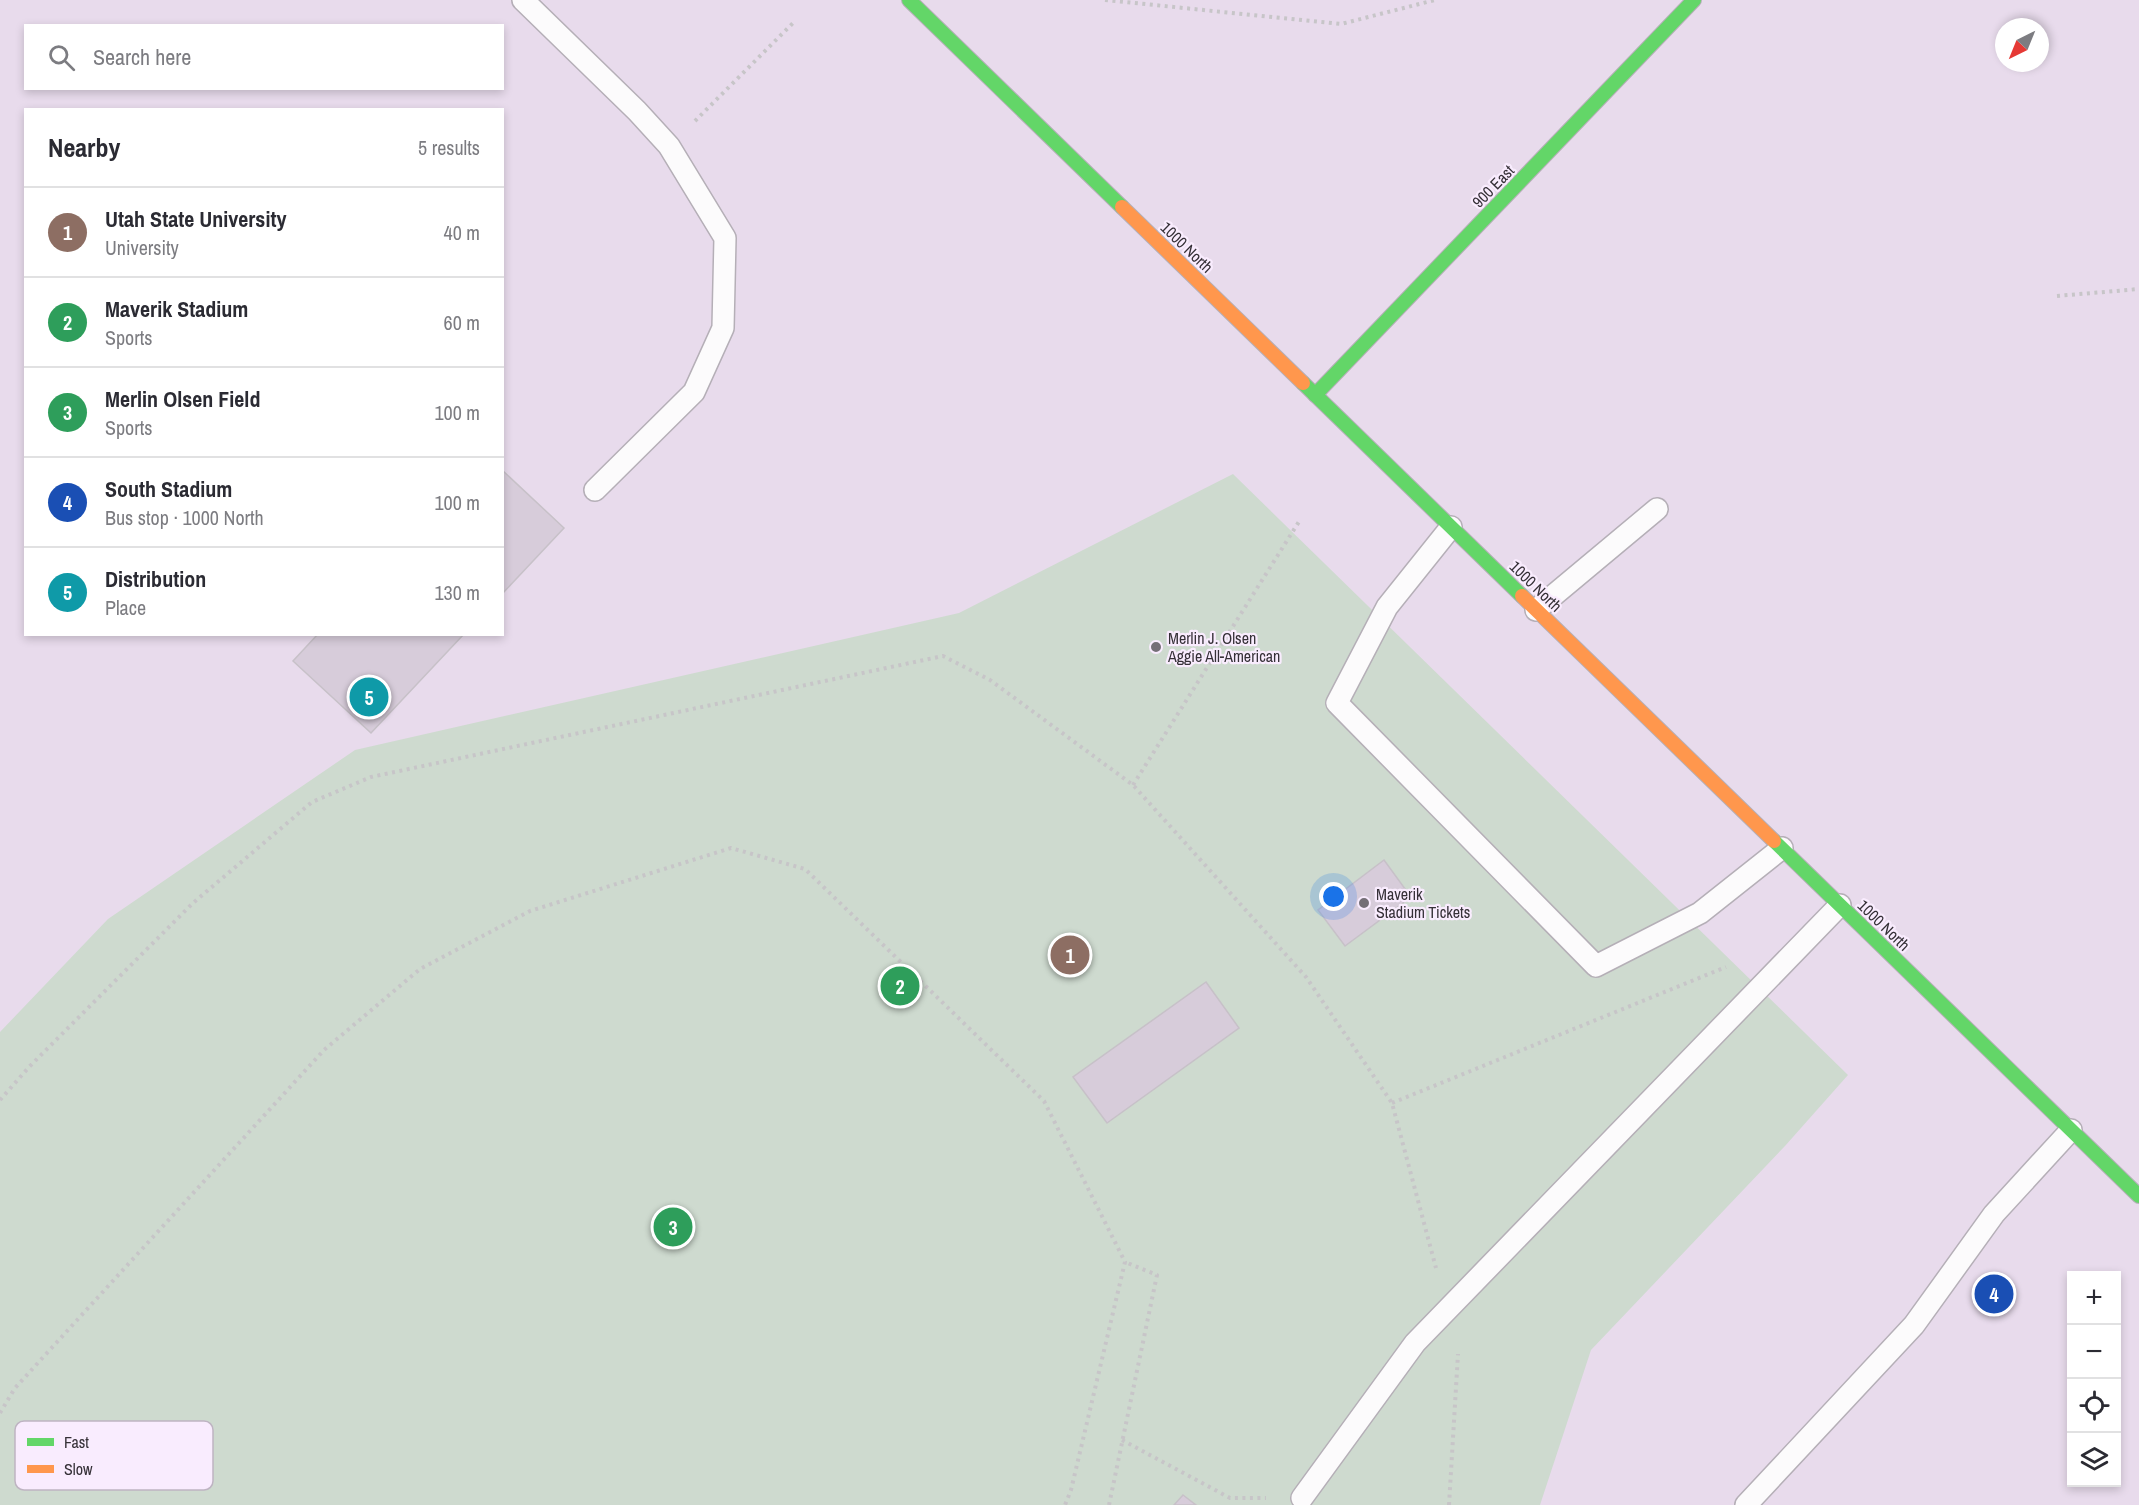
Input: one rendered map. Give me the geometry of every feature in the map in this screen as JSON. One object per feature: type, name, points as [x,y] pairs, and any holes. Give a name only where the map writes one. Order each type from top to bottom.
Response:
[{"type":"street","name":"1000 North","points":[[909,0],[2139,1196]]},
{"type":"street","name":"900 East","points":[[1315,395],[1694,0]]},
{"type":"lane","points":[[523,0],[637,111],[669,146],[725,238],[723,328],[694,392],[596,490]]},
{"type":"lane","points":[[1536,610],[1657,509]]},
{"type":"lane","points":[[1451,527],[1387,607],[1337,703],[1596,966],[1700,914],[1782,848]]},
{"type":"lane","points":[[1302,1498],[1415,1343],[1840,905]]},
{"type":"lane","points":[[1746,1505],[1914,1324],[1994,1214],[2071,1131]]},
{"type":"path","points":[[1105,0],[1341,24],[1435,0]]},
{"type":"path","points":[[669,146],[794,22]]},
{"type":"path","points":[[2057,296],[2139,289]]},
{"type":"path","points":[[1133,785],[1300,520]]},
{"type":"path","points":[[0,1100],[29,1067],[193,903],[312,802],[371,777],[943,656],[990,680],[1133,785],[1306,976],[1392,1103],[1458,1352],[1449,1505]]},
{"type":"path","points":[[0,1413],[15,1388],[324,1050],[420,969],[530,911],[732,848],[805,869],[1044,1101],[1125,1262],[1071,1490],[1065,1505]]},
{"type":"path","points":[[1392,1103],[1735,963]]},
{"type":"path","points":[[1109,1505],[1157,1275],[1125,1262]]},
{"type":"path","points":[[1122,1440],[1230,1498],[1302,1498]]},
{"type":"shaded area","points":[[0,0],[2139,0],[2139,1505],[0,1505]]},
{"type":"shaded area","points":[[1233,474],[1848,1075],[1785,1146],[1591,1350],[1540,1505],[0,1505],[0,1032],[108,919],[355,750],[959,613]]},
{"type":"building","points":[[504,472],[564,528],[504,592]]},
{"type":"building","points":[[316,636],[462,636],[371,733],[293,661]]},
{"type":"building","name":"Maverik Stadium Tickets","points":[[1384,860],[1411,897],[1345,946],[1318,910]]},
{"type":"building","points":[[1206,982],[1239,1028],[1107,1123],[1073,1077]]},
{"type":"building","points":[[1183,1495],[1196,1505],[1174,1505]]},
{"type":"traffic: fast","points":[[909,0],[1122,207]]},
{"type":"traffic: fast","points":[[1315,395],[1694,0]]},
{"type":"traffic: fast","points":[[1303,383],[1522,596]]},
{"type":"traffic: fast","points":[[1774,841],[2139,1196]]},
{"type":"traffic: slow","points":[[1122,207],[1303,383]]},
{"type":"traffic: slow","points":[[1522,596],[1774,841]]},
{"type":"place","name":"Merlin J. Olsen Aggie All-American","points":[[1156,647]]},
{"type":"place","name":"Distribution","points":[[369,697]]},
{"type":"place","name":"Maverik Stadium Tickets","points":[[1364,903]]},
{"type":"place","name":"Utah State University","points":[[1070,955]]},
{"type":"place","name":"Maverik Stadium","points":[[900,986]]},
{"type":"place","name":"Merlin Olsen Field","points":[[673,1227]]},
{"type":"place","name":"South Stadium","points":[[1994,1294]]}]
